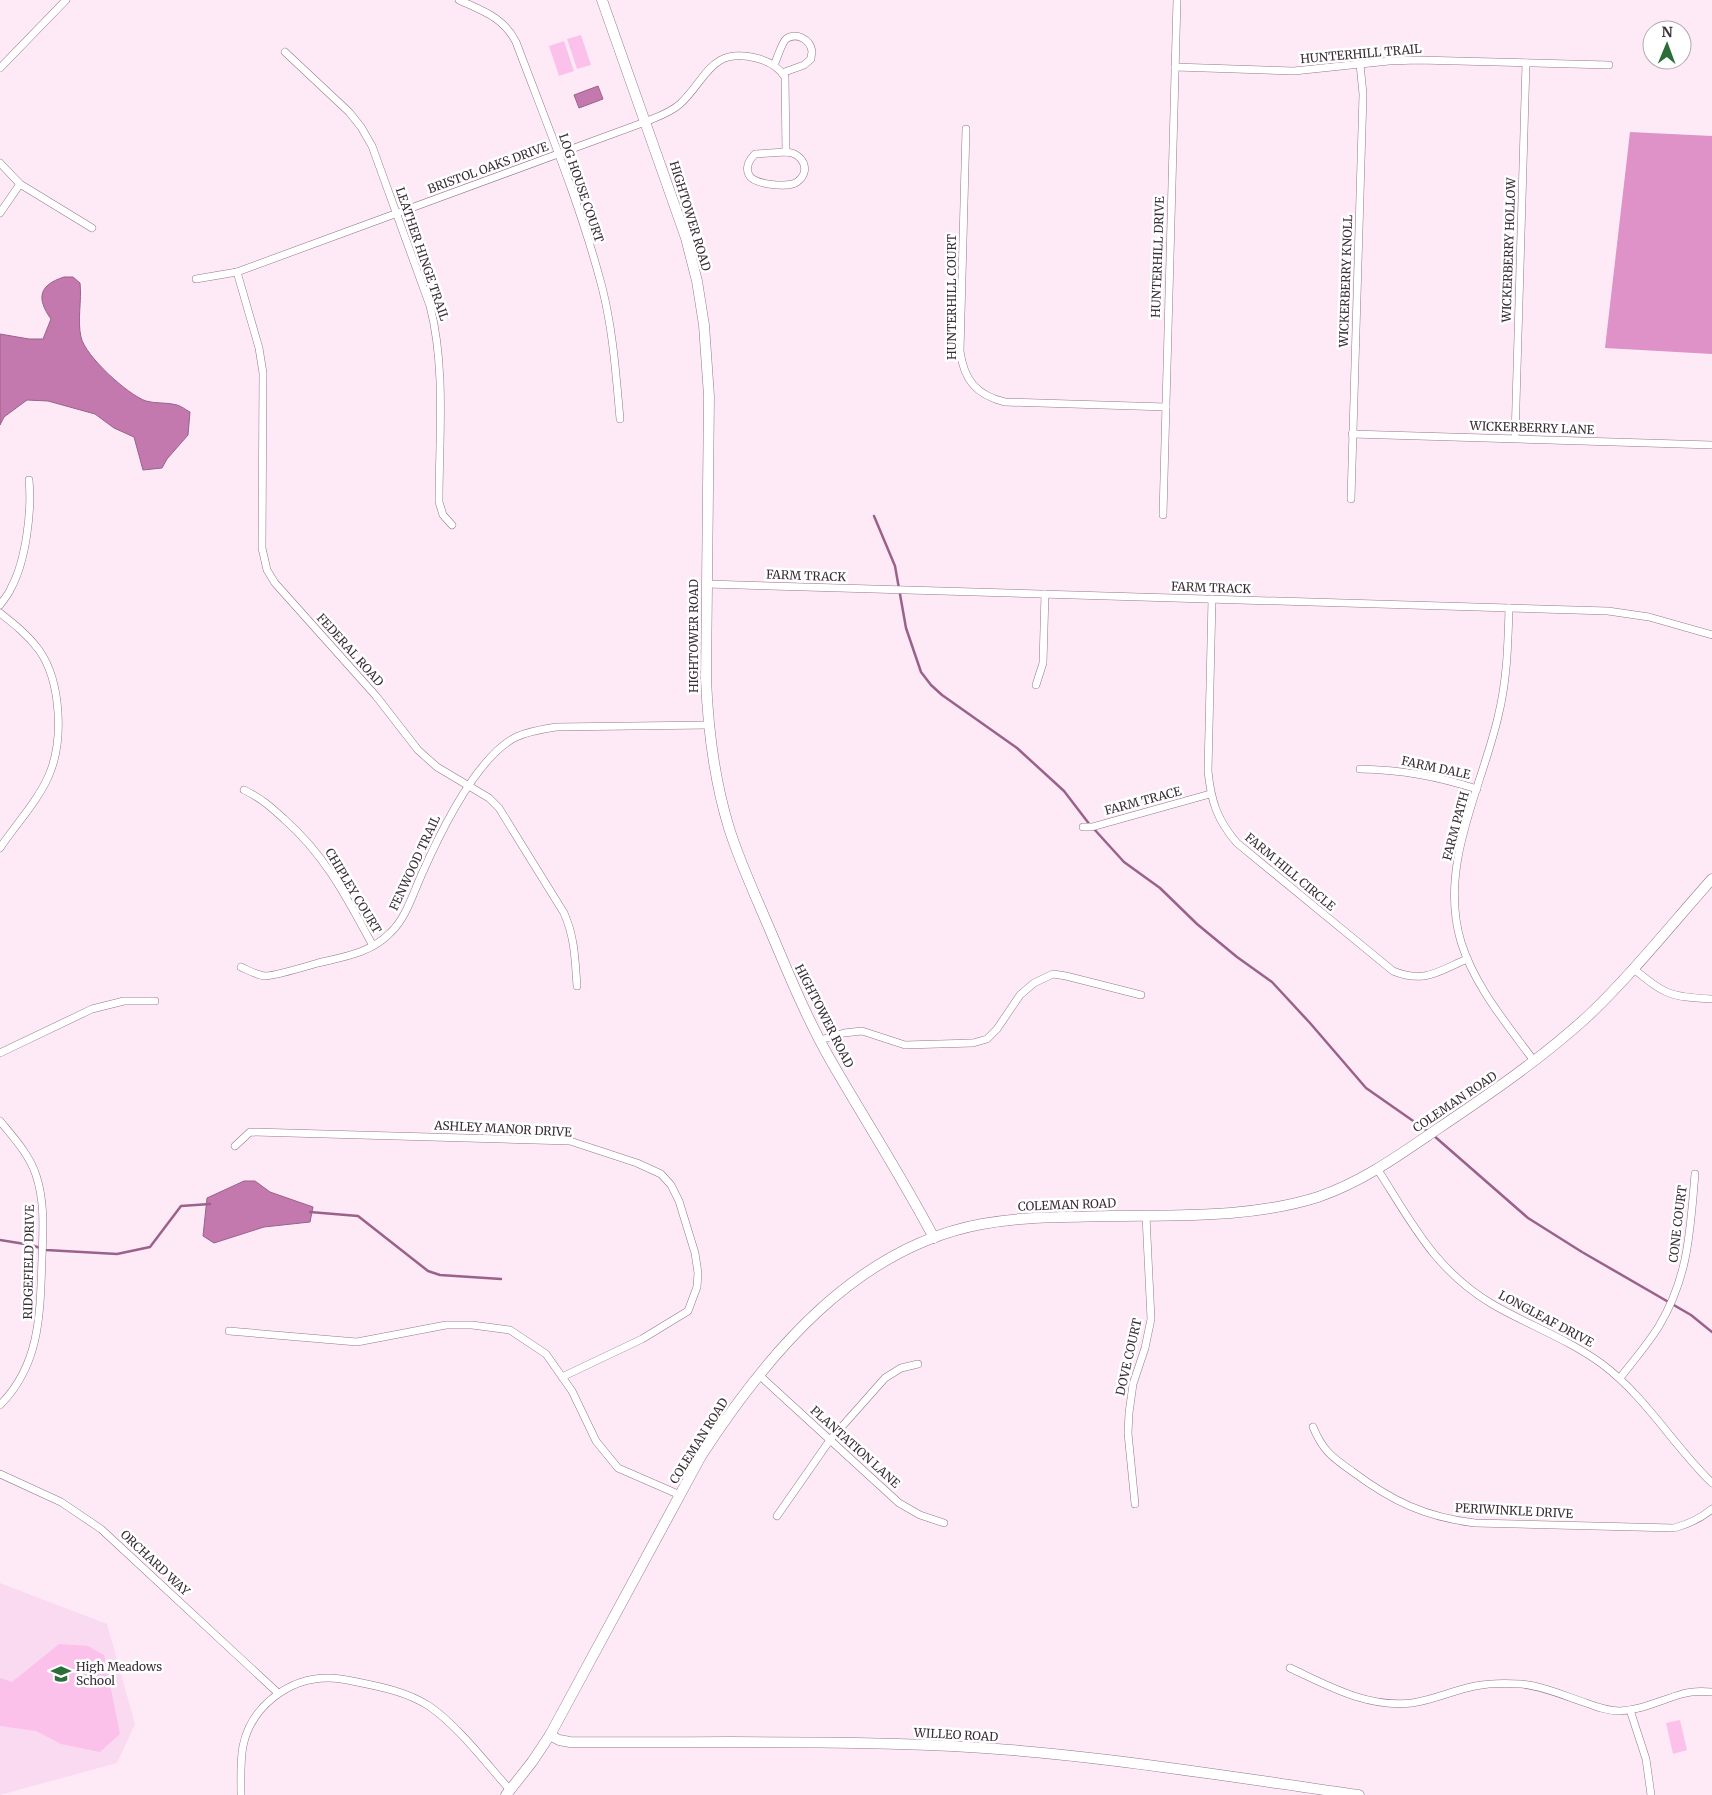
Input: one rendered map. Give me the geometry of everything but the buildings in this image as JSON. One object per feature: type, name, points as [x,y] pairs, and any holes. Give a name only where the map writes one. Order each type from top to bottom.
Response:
[{"type":"street","points":[[0,68],[66,0]]},
{"type":"street","name":"LOG HOUSE COURT","points":[[459,0],[499,20],[512,33],[586,233],[602,288],[614,352],[620,419]]},
{"type":"street","name":"HIGHTOWER ROAD","points":[[602,0],[686,238],[697,281],[704,325],[709,396],[706,679],[708,725],[716,778],[730,829],[789,976],[820,1040],[919,1208],[934,1238]]},
{"type":"street","name":"HUNTERHILL DRIVE","points":[[1163,515],[1177,0]]},
{"type":"street","points":[[782,73],[804,65],[811,59],[812,50],[806,40],[793,36],[787,38],[774,65],[782,73],[786,84],[786,152]]},
{"type":"street","name":"LEATHER HINGE TRAIL","points":[[285,52],[349,112],[361,127],[372,146],[430,306],[437,331],[440,364],[439,502],[443,515],[452,525]]},
{"type":"street","name":"BRISTOL OAKS DRIVE","points":[[196,279],[237,272],[646,122],[678,106],[710,68],[727,57],[743,56],[774,65]]},
{"type":"street","name":"HUNTERHILL TRAIL","points":[[1175,67],[1294,71],[1418,60],[1609,65]]},
{"type":"street","name":"WICKERBERRY HOLLOW","points":[[1515,438],[1526,63]]},
{"type":"street","name":"WICKERBERRY KNOLL","points":[[1351,499],[1362,94],[1360,64]]},
{"type":"street","name":"HUNTERHILL COURT","points":[[966,129],[960,351],[962,366],[970,381],[985,395],[1005,402],[1166,407]]},
{"type":"street","points":[[786,152],[797,155],[803,160],[805,168],[799,181],[792,184],[760,184],[748,174],[747,167],[750,159],[755,154],[786,152]]},
{"type":"street","points":[[0,163],[20,184],[92,228]]},
{"type":"street","points":[[0,213],[20,184]]},
{"type":"street","name":"FEDERAL ROAD","points":[[237,272],[259,348],[263,373],[262,548],[267,570],[276,583],[376,696],[418,750],[437,766],[489,798],[499,808],[564,913],[574,942],[577,986]]},
{"type":"street","name":"WICKERBERRY LANE","points":[[1352,434],[1712,444]]},
{"type":"street","points":[[0,605],[12,588],[23,553],[31,496],[29,480]]},
{"type":"street","name":"FARM TRACK","points":[[707,584],[1608,611],[1649,617],[1712,635]]},
{"type":"street","points":[[1036,684],[1042,663],[1045,594]]},
{"type":"street","name":"FARM HILL CIRCLE","points":[[1212,599],[1208,771],[1210,794],[1220,820],[1237,843],[1393,971],[1406,976],[1422,977],[1467,958]]},
{"type":"street","name":"FARM PATH","points":[[1509,608],[1504,693],[1498,720],[1459,850],[1454,882],[1456,920],[1467,958],[1484,991],[1534,1061]]},
{"type":"street","points":[[0,614],[16,625],[39,650],[47,666],[57,706],[59,734],[49,775],[41,790],[0,848]]},
{"type":"street","name":"FENWOOD TRAIL","points":[[241,967],[265,976],[353,955],[373,946],[390,934],[402,918],[438,838],[469,786],[485,763],[498,749],[516,737],[536,730],[556,727],[708,725]]},
{"type":"street","name":"FARM DALE","points":[[1360,769],[1417,773],[1477,789]]},
{"type":"street","name":"CHIPLEY COURT","points":[[244,790],[260,797],[316,850],[335,877],[373,946]]},
{"type":"street","name":"FARM TRACE","points":[[1083,827],[1210,794]]},
{"type":"street","name":"COLEMAN ROAD","points":[[508,1793],[550,1735],[701,1456],[728,1415],[759,1375],[808,1320],[843,1289],[887,1260],[934,1238],[980,1224],[1025,1217],[1228,1213],[1277,1207],[1321,1196],[1350,1184],[1378,1170],[1501,1086],[1586,1018],[1712,880]]},
{"type":"street","points":[[1633,968],[1654,986],[1665,992],[1690,998],[1712,999]]},
{"type":"street","points":[[820,1040],[844,1033],[862,1031],[905,1045],[972,1043],[987,1039],[998,1029],[1020,995],[1034,983],[1053,974],[1141,995]]},
{"type":"street","points":[[0,1053],[92,1009],[124,1001],[155,1000]]},
{"type":"street","name":"RIDGEFIELD DRIVE","points":[[0,1121],[16,1140],[32,1166],[40,1187],[43,1216],[40,1316],[37,1336],[32,1354],[21,1377],[0,1405]]},
{"type":"street","name":"ASHLEY MANOR DRIVE","points":[[235,1146],[250,1132],[570,1141],[637,1163],[661,1174],[671,1185],[679,1201],[695,1253],[698,1273],[697,1287],[688,1311],[642,1339],[562,1377]]},
{"type":"street","name":"LONGLEAF DRIVE","points":[[1378,1170],[1424,1243],[1458,1280],[1493,1304],[1582,1350],[1620,1378],[1645,1403],[1712,1483]]},
{"type":"street","name":"CONE COURT","points":[[1620,1378],[1658,1328],[1678,1288],[1688,1248],[1695,1174]]},
{"type":"street","name":"DOVE COURT","points":[[1135,1504],[1128,1432],[1130,1397],[1145,1348],[1150,1319],[1146,1216]]},
{"type":"street","points":[[229,1331],[357,1342],[446,1325],[472,1325],[510,1330],[546,1354],[572,1391],[596,1441],[618,1468],[680,1495]]},
{"type":"street","points":[[777,1516],[830,1440],[885,1378],[901,1368],[918,1364]]},
{"type":"street","name":"PLANTATION LANE","points":[[759,1375],[899,1503],[920,1515],[944,1523]]},
{"type":"street","name":"PERIWINKLE DRIVE","points":[[1314,1427],[1319,1442],[1328,1454],[1372,1486],[1408,1507],[1451,1520],[1475,1523],[1674,1528],[1689,1524],[1703,1517],[1712,1509]]},
{"type":"street","name":"ORCHARD WAY","points":[[0,1474],[61,1502],[101,1529],[278,1693]]},
{"type":"street","points":[[1290,1668],[1350,1696],[1379,1703],[1414,1703],[1474,1686],[1506,1683],[1540,1688],[1605,1709],[1630,1710],[1684,1693],[1712,1692]]},
{"type":"street","points":[[241,1795],[243,1745],[248,1730],[261,1709],[278,1693],[301,1682],[328,1678],[380,1686],[406,1694],[428,1706],[448,1722],[508,1793]]},
{"type":"street","points":[[1630,1710],[1646,1759],[1651,1795]]},
{"type":"street","name":"WILLEO ROAD","points":[[550,1735],[559,1740],[570,1742],[867,1743],[954,1746],[1055,1754],[1359,1795]]},
{"type":"shaded area","points":[[581,35],[591,65],[577,69],[567,39]]},
{"type":"shaded area","points":[[564,41],[574,71],[559,76],[549,46]]},
{"type":"shaded area","points":[[598,86],[603,99],[579,108],[574,95]]},
{"type":"shaded area","points":[[1630,132],[1712,136],[1712,354],[1605,348]]},
{"type":"shaded area","points":[[64,277],[73,277],[80,283],[79,324],[81,337],[90,354],[108,374],[129,391],[146,401],[177,405],[190,412],[188,435],[167,459],[162,468],[143,470],[134,437],[114,428],[95,414],[48,401],[27,400],[4,417],[0,425],[0,334],[29,339],[43,339],[51,319],[43,305],[42,293],[49,284]]},
{"type":"shaded area","points":[[244,1181],[255,1181],[270,1192],[313,1207],[310,1222],[264,1227],[214,1243],[203,1236],[207,1198]]},
{"type":"shaded area","name":"High Meadows School","points":[[0,1583],[107,1624],[135,1724],[117,1763],[0,1795]]},
{"type":"shaded area","points":[[59,1644],[88,1646],[104,1655],[120,1734],[100,1752],[61,1744],[36,1731],[0,1726],[0,1678],[12,1682]]},
{"type":"shaded area","points":[[1680,1720],[1687,1750],[1673,1754],[1666,1723]]},
{"type":"waterway","points":[[874,516],[895,566],[906,628],[921,672],[942,695],[1017,748],[1064,791],[1090,825]]},
{"type":"waterway","points":[[1094,829],[1124,862],[1160,888],[1197,924],[1237,957],[1272,982],[1366,1088],[1429,1132]]},
{"type":"waterway","points":[[1433,1135],[1528,1218],[1582,1252],[1691,1315],[1712,1332]]},
{"type":"waterway","points":[[0,1240],[31,1245],[46,1250],[117,1254],[150,1247],[181,1206],[210,1204]]},
{"type":"waterway","points":[[310,1212],[358,1216],[428,1271],[440,1275],[501,1279]]},
{"type":"place","name":"High Meadows School","points":[[61,1674]]}]
